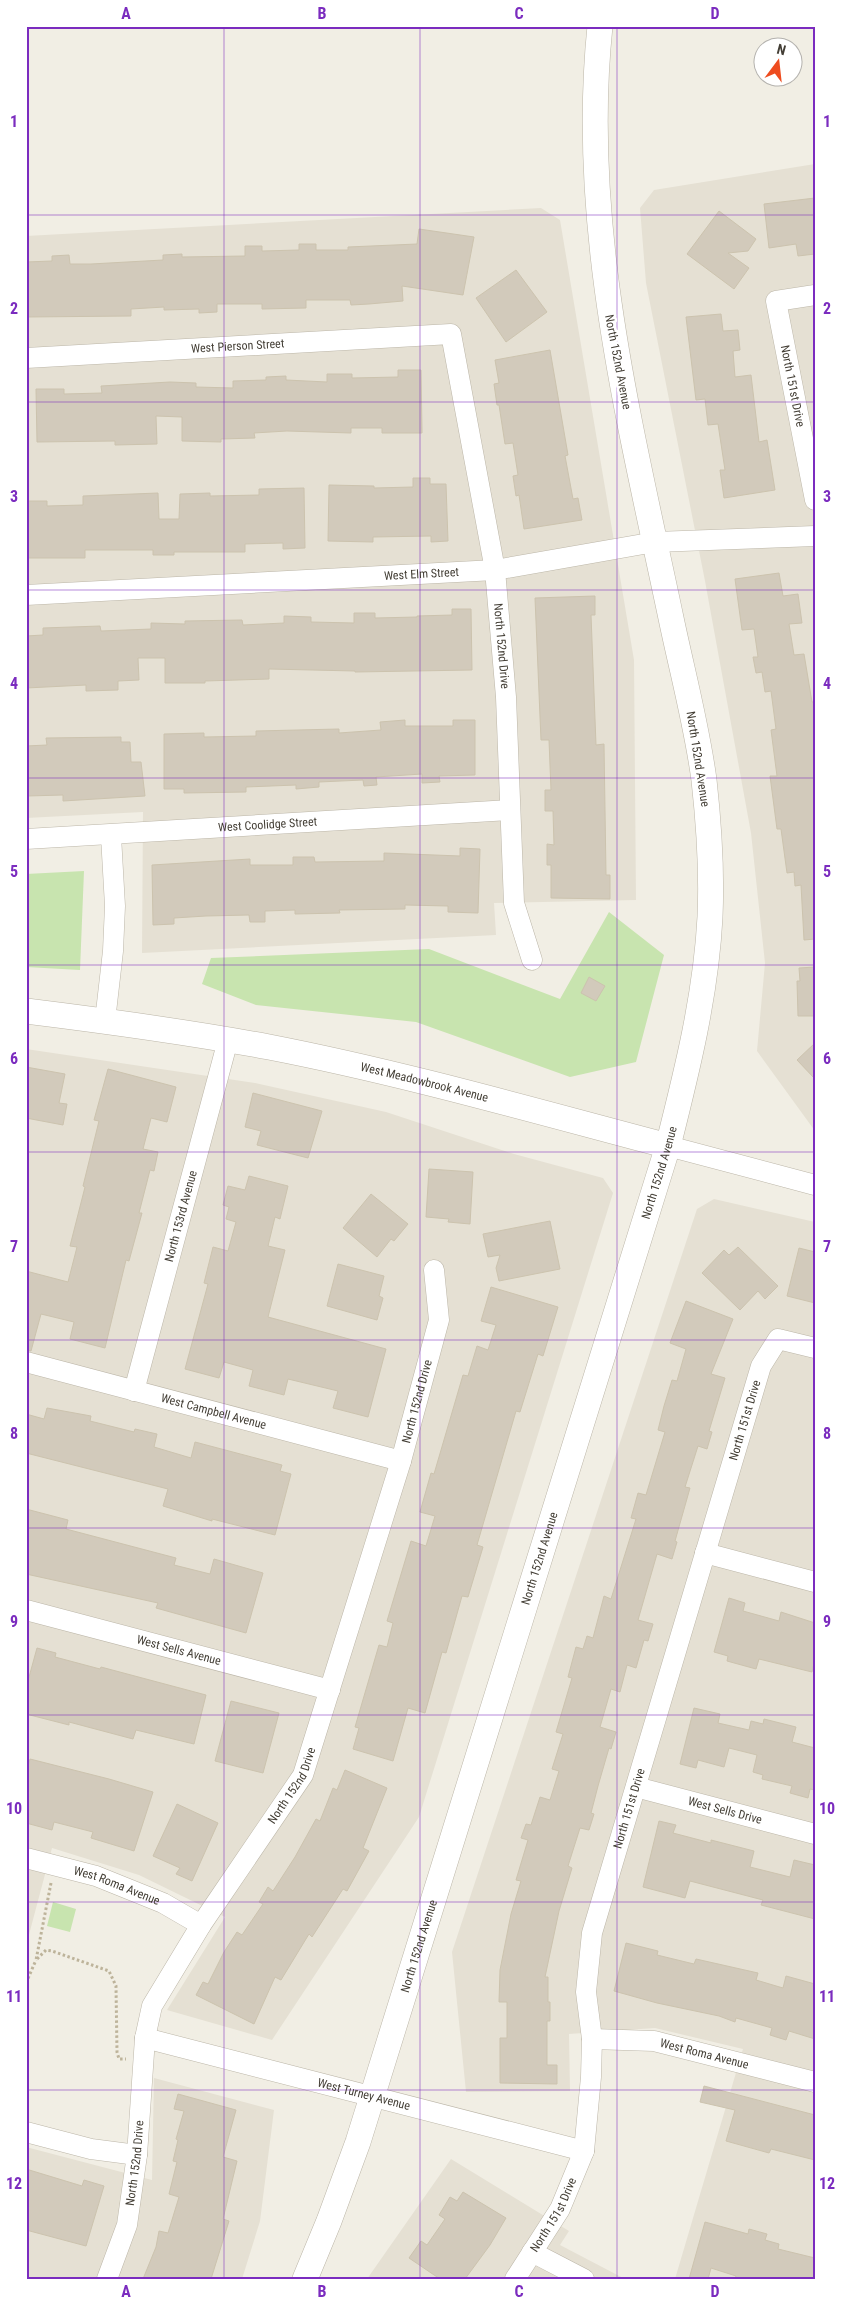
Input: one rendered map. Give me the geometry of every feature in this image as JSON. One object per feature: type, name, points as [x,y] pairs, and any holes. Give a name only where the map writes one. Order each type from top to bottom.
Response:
[{"type":"street","name":"North 152nd Avenue","points":[[305,2279],[344,2182],[372,2097],[668,1146],[692,1047],[704,976],[710,917],[710,881],[703,778],[613,340],[602,258],[594,160],[594,122],[600,26]]},
{"type":"street","name":"North 151st Drive","points":[[815,295],[776,302],[815,500]]},
{"type":"street","name":"West Pierson Street","points":[[26,358],[451,334]]},
{"type":"street","name":"North 152nd Drive","points":[[451,334],[495,570],[506,697],[514,903],[532,960]]},
{"type":"street","name":"West Elm Street","points":[[26,595],[495,570],[655,542],[815,536]]},
{"type":"street","name":"West Coolidge Street","points":[[26,839],[111,836],[510,810]]},
{"type":"street","points":[[105,1021],[113,959],[115,906],[111,836]]},
{"type":"street","name":"West Meadowbrook Avenue","points":[[26,1012],[105,1021],[228,1040],[417,1080],[815,1186]]},
{"type":"street","name":"North 153rd Avenue","points":[[134,1391],[228,1040]]},
{"type":"street","name":"North 152nd Drive","points":[[107,2279],[127,2225],[137,2154],[145,2038],[152,2006],[201,1926],[303,1775],[402,1461],[439,1320],[434,1270]]},
{"type":"street","name":"North 151st Drive","points":[[515,2279],[560,2209],[584,2151],[592,2039],[586,1992],[592,1933],[761,1366],[778,1338],[815,1348]]},
{"type":"street","name":"West Campbell Avenue","points":[[26,1362],[402,1461]]},
{"type":"street","points":[[706,1553],[815,1582]]},
{"type":"street","name":"West Sells Avenue","points":[[26,1610],[330,1690]]},
{"type":"street","name":"West Sells Drive","points":[[636,1787],[815,1834]]},
{"type":"street","name":"West Roma Avenue","points":[[26,1858],[96,1876],[163,1903],[201,1926]]},
{"type":"street","name":"West Turney Avenue","points":[[145,2038],[584,2151]]},
{"type":"street","name":"West Roma Avenue","points":[[592,2039],[654,2041],[815,2082]]},
{"type":"street","points":[[26,2132],[91,2149],[137,2154]]},
{"type":"street","points":[[532,2252],[584,2279]]},
{"type":"path","points":[[26,1983],[36,1960],[55,1866]]},
{"type":"path","points":[[36,1960],[46,1950],[109,1971],[116,1986],[116,2036],[119,2058],[143,2061]]},
{"type":"shaded area","points":[[815,164],[815,1131],[757,1051],[765,963],[751,833],[705,581],[646,283],[640,208],[654,190]]},
{"type":"shaded area","points":[[541,208],[560,220],[634,660],[636,900],[494,903],[496,935],[142,953],[143,812],[26,818],[26,236]]},
{"type":"shaded area","points":[[26,1049],[255,1083],[386,1112],[514,1154],[603,1178],[613,1193],[419,1817],[272,2040],[167,2010],[225,1917],[139,1875],[52,1848],[26,1946]]},
{"type":"shaded area","points":[[714,1199],[815,1222],[815,2279],[675,2279],[743,2049],[655,2028],[569,2034],[570,2091],[466,2092],[452,1952],[697,1209]]},
{"type":"shaded area","points":[[154,2078],[274,2110],[260,2221],[242,2279],[26,2279],[26,2147],[152,2180]]},
{"type":"shaded area","points":[[451,2159],[569,2231],[560,2245],[625,2279],[367,2279]]},
{"type":"green space","points":[[84,871],[80,970],[26,967],[26,874]]},
{"type":"green space","points":[[609,912],[664,955],[636,1062],[570,1077],[416,1022],[256,1005],[202,984],[211,958],[429,949],[560,999]]},
{"type":"green space","points":[[53,1902],[76,1909],[70,1932],[47,1926]]},
{"type":"building","points":[[815,198],[815,254],[798,256],[796,244],[769,248],[764,204]]},
{"type":"building","points":[[719,211],[756,239],[748,251],[728,253],[749,268],[734,289],[687,254]]},
{"type":"building","points":[[419,229],[474,237],[463,295],[402,286],[403,301],[369,304],[351,305],[350,300],[306,300],[306,308],[262,309],[262,304],[217,304],[217,312],[199,313],[199,309],[164,310],[164,307],[131,309],[131,316],[26,317],[26,262],[52,261],[52,256],[69,255],[70,264],[91,264],[163,260],[163,255],[182,254],[182,257],[245,256],[245,246],[262,246],[262,251],[299,250],[299,244],[316,244],[316,250],[348,250],[348,247],[417,244]]},
{"type":"building","points":[[516,270],[547,312],[506,342],[476,298]]},
{"type":"building","points":[[721,314],[723,331],[738,330],[740,350],[733,351],[735,377],[751,375],[759,442],[767,440],[775,490],[724,498],[720,470],[725,470],[718,424],[708,425],[705,399],[696,400],[686,317]]},
{"type":"building","points":[[550,350],[568,455],[565,456],[573,499],[578,498],[582,520],[524,529],[519,495],[516,496],[513,476],[518,475],[513,443],[505,444],[499,405],[497,405],[494,384],[499,383],[495,360]]},
{"type":"building","points":[[398,370],[421,370],[422,433],[382,433],[382,428],[351,428],[351,433],[287,431],[254,433],[255,438],[221,439],[221,442],[182,441],[182,417],[156,416],[157,444],[115,445],[115,441],[37,442],[36,389],[64,389],[64,394],[102,393],[101,386],[170,382],[196,383],[196,387],[233,388],[233,381],[266,380],[266,377],[286,376],[286,380],[327,382],[327,374],[352,374],[352,378],[398,377]]},
{"type":"building","points":[[413,478],[430,478],[430,484],[446,484],[448,541],[431,542],[431,536],[373,537],[373,542],[328,541],[329,485],[374,486],[374,488],[413,487]]},
{"type":"building","points":[[304,488],[305,548],[283,549],[283,543],[245,544],[245,552],[174,552],[174,555],[153,555],[153,550],[85,550],[85,558],[26,558],[26,501],[47,501],[47,506],[83,505],[83,496],[158,493],[159,519],[179,519],[180,494],[210,493],[210,496],[259,495],[259,489]]},
{"type":"building","points":[[779,573],[783,596],[798,594],[802,623],[789,624],[794,655],[804,654],[812,702],[815,702],[815,939],[804,940],[801,885],[795,886],[794,872],[787,873],[781,829],[777,829],[770,776],[777,776],[771,730],[776,729],[771,691],[765,692],[762,672],[756,673],[753,657],[758,657],[754,629],[742,630],[735,579]]},
{"type":"building","points":[[595,596],[595,615],[591,615],[596,745],[604,744],[606,875],[610,875],[610,899],[551,898],[551,865],[547,865],[547,844],[554,845],[553,811],[545,811],[545,790],[551,790],[549,740],[541,740],[535,598]]},
{"type":"building","points":[[452,609],[471,609],[472,670],[355,672],[269,669],[269,679],[205,681],[205,683],[165,683],[165,658],[138,658],[139,680],[118,681],[118,690],[86,691],[86,685],[26,688],[26,636],[43,635],[43,628],[100,626],[101,631],[151,629],[151,623],[185,624],[185,621],[242,620],[243,625],[284,623],[284,616],[311,617],[311,622],[354,623],[354,613],[375,613],[375,618],[417,617],[452,615]]},
{"type":"building","points":[[405,720],[405,726],[453,726],[453,720],[475,720],[475,775],[439,776],[440,782],[422,783],[422,774],[376,777],[377,785],[364,786],[363,780],[319,782],[319,787],[296,789],[296,785],[246,787],[246,792],[184,793],[184,789],[164,789],[164,734],[204,733],[204,737],[256,736],[256,731],[339,729],[339,733],[381,730],[380,722]]},
{"type":"building","points":[[121,737],[121,742],[130,742],[131,762],[141,762],[145,796],[63,801],[63,795],[27,796],[26,746],[47,745],[46,738]]},
{"type":"building","points":[[460,848],[480,849],[478,913],[448,912],[448,906],[405,905],[405,909],[339,910],[340,913],[295,914],[295,910],[265,911],[265,922],[250,922],[249,915],[206,916],[174,918],[174,924],[153,925],[152,865],[250,859],[250,865],[293,865],[293,857],[314,857],[315,862],[384,861],[384,853],[460,856]]},
{"type":"building","points":[[815,967],[815,1016],[798,1016],[797,981],[800,981],[799,968]]},
{"type":"building","points":[[589,977],[605,986],[596,1001],[581,993]]},
{"type":"building","points":[[815,1043],[815,1079],[797,1060]]},
{"type":"building","points":[[26,1067],[65,1074],[59,1103],[67,1104],[63,1125],[26,1118]]},
{"type":"building","points":[[108,1069],[176,1087],[167,1122],[151,1118],[143,1149],[158,1152],[154,1171],[150,1170],[139,1213],[142,1213],[129,1261],[126,1260],[105,1348],[70,1339],[74,1322],[41,1314],[31,1351],[26,1350],[26,1271],[68,1282],[77,1247],[70,1246],[99,1121],[94,1120]]},
{"type":"building","points":[[253,1093],[322,1111],[308,1158],[257,1145],[261,1131],[245,1127]]},
{"type":"building","points":[[429,1169],[473,1172],[470,1224],[448,1222],[449,1219],[426,1217]]},
{"type":"building","points":[[249,1176],[288,1186],[280,1219],[275,1217],[268,1246],[285,1250],[268,1317],[386,1349],[368,1417],[333,1408],[338,1391],[288,1379],[284,1395],[249,1386],[253,1370],[224,1362],[219,1378],[185,1369],[208,1284],[204,1283],[213,1247],[228,1251],[236,1222],[226,1219],[229,1207],[223,1205],[228,1186],[245,1190]]},
{"type":"building","points":[[371,1194],[408,1224],[394,1241],[391,1239],[377,1257],[343,1228]]},
{"type":"building","points":[[550,1221],[560,1269],[499,1281],[496,1268],[500,1255],[488,1257],[483,1234]]},
{"type":"building","points":[[738,1247],[778,1286],[765,1299],[758,1291],[740,1310],[702,1273],[724,1250],[729,1255]]},
{"type":"building","points":[[799,1248],[815,1252],[815,1303],[787,1296]]},
{"type":"building","points":[[338,1264],[384,1276],[379,1296],[383,1298],[377,1320],[327,1306]]},
{"type":"building","points":[[491,1287],[558,1307],[543,1356],[538,1354],[520,1412],[516,1411],[477,1545],[483,1547],[468,1597],[462,1596],[446,1653],[442,1652],[425,1713],[408,1708],[393,1761],[353,1749],[359,1728],[355,1727],[379,1645],[387,1647],[393,1623],[387,1621],[411,1541],[426,1546],[435,1516],[420,1512],[431,1473],[434,1474],[463,1375],[468,1376],[477,1346],[488,1350],[496,1325],[481,1321]]},
{"type":"building","points":[[686,1301],[733,1319],[711,1374],[725,1378],[709,1431],[712,1432],[707,1449],[698,1446],[685,1487],[690,1488],[675,1541],[677,1542],[672,1559],[657,1554],[638,1620],[653,1624],[648,1641],[644,1640],[636,1668],[627,1665],[620,1692],[611,1689],[600,1727],[616,1732],[611,1749],[609,1748],[598,1786],[591,1813],[594,1814],[589,1830],[580,1828],[568,1866],[572,1868],[559,1911],[545,1977],[548,1977],[548,2002],[550,2002],[550,2021],[547,2021],[547,2065],[557,2065],[557,2084],[500,2083],[500,2038],[507,2038],[507,2002],[499,2002],[500,1970],[511,1914],[521,1881],[516,1880],[528,1840],[521,1838],[526,1824],[531,1825],[540,1797],[550,1800],[559,1771],[552,1769],[563,1734],[556,1732],[572,1678],[568,1677],[576,1647],[583,1649],[587,1636],[593,1638],[604,1596],[611,1599],[636,1519],[631,1518],[638,1493],[646,1495],[665,1432],[658,1430],[664,1406],[672,1380],[677,1381],[686,1349],[670,1343]]},
{"type":"building","points":[[47,1408],[91,1416],[90,1421],[134,1432],[135,1429],[157,1434],[154,1447],[191,1458],[195,1442],[282,1465],[280,1471],[291,1474],[275,1535],[212,1519],[212,1521],[163,1506],[168,1489],[26,1453],[26,1414],[44,1419]]},
{"type":"building","points":[[26,1509],[68,1520],[66,1529],[176,1558],[174,1565],[210,1574],[214,1559],[263,1573],[246,1633],[156,1608],[158,1603],[26,1574]]},
{"type":"building","points":[[729,1598],[745,1603],[743,1611],[779,1621],[781,1612],[815,1623],[815,1659],[812,1672],[759,1659],[756,1669],[727,1661],[728,1656],[714,1652]]},
{"type":"building","points":[[37,1648],[56,1653],[55,1657],[100,1669],[101,1667],[206,1695],[194,1744],[136,1730],[133,1739],[69,1722],[69,1725],[26,1714],[26,1688]]},
{"type":"building","points":[[231,1701],[279,1713],[263,1773],[215,1761]]},
{"type":"building","points":[[694,1708],[720,1714],[718,1723],[749,1730],[751,1721],[763,1724],[764,1719],[796,1727],[792,1742],[815,1748],[815,1790],[810,1789],[808,1798],[790,1793],[792,1786],[762,1779],[763,1775],[753,1772],[757,1755],[729,1748],[724,1767],[698,1760],[696,1768],[680,1764]]},
{"type":"building","points":[[30,1759],[153,1792],[134,1851],[91,1838],[93,1832],[54,1822],[52,1830],[26,1823],[26,1774]]},
{"type":"building","points":[[345,1770],[387,1788],[363,1848],[369,1851],[347,1891],[343,1889],[312,1937],[309,1934],[281,1980],[275,1977],[254,2024],[196,1995],[203,1982],[208,1984],[224,1952],[237,1932],[242,1935],[263,1904],[259,1902],[268,1887],[273,1891],[316,1819],[320,1821],[333,1788],[337,1790]]},
{"type":"building","points":[[177,1804],[218,1823],[192,1881],[176,1874],[180,1868],[153,1856]]},
{"type":"building","points":[[659,1821],[676,1825],[673,1833],[711,1843],[711,1840],[754,1851],[750,1867],[790,1877],[794,1860],[815,1865],[815,1919],[761,1905],[763,1900],[690,1881],[685,1898],[643,1887]]},
{"type":"building","points":[[626,1943],[658,1951],[657,1955],[694,1964],[696,1959],[758,1973],[756,1980],[783,1988],[786,1976],[815,1984],[815,2039],[789,2031],[786,2040],[770,2035],[772,2028],[736,2018],[735,2022],[719,2016],[657,2003],[614,1991]]},
{"type":"building","points":[[704,2086],[815,2115],[815,2160],[771,2149],[769,2153],[726,2141],[735,2110],[700,2102]]},
{"type":"building","points":[[178,2094],[236,2110],[223,2157],[237,2161],[223,2219],[229,2221],[211,2279],[143,2279],[156,2247],[159,2231],[168,2233],[179,2197],[169,2194],[177,2162],[173,2161],[178,2140],[176,2139],[184,2111],[174,2109]]},
{"type":"building","points":[[26,2169],[82,2186],[84,2180],[104,2186],[86,2246],[26,2230]]},
{"type":"building","points":[[463,2192],[506,2218],[490,2245],[465,2279],[440,2279],[409,2258],[421,2241],[427,2245],[445,2219],[439,2215],[450,2197],[457,2201]]},
{"type":"building","points":[[705,2222],[748,2234],[749,2229],[767,2234],[765,2240],[779,2244],[778,2249],[815,2258],[815,2279],[735,2279],[736,2276],[711,2268],[708,2279],[689,2279]]}]
